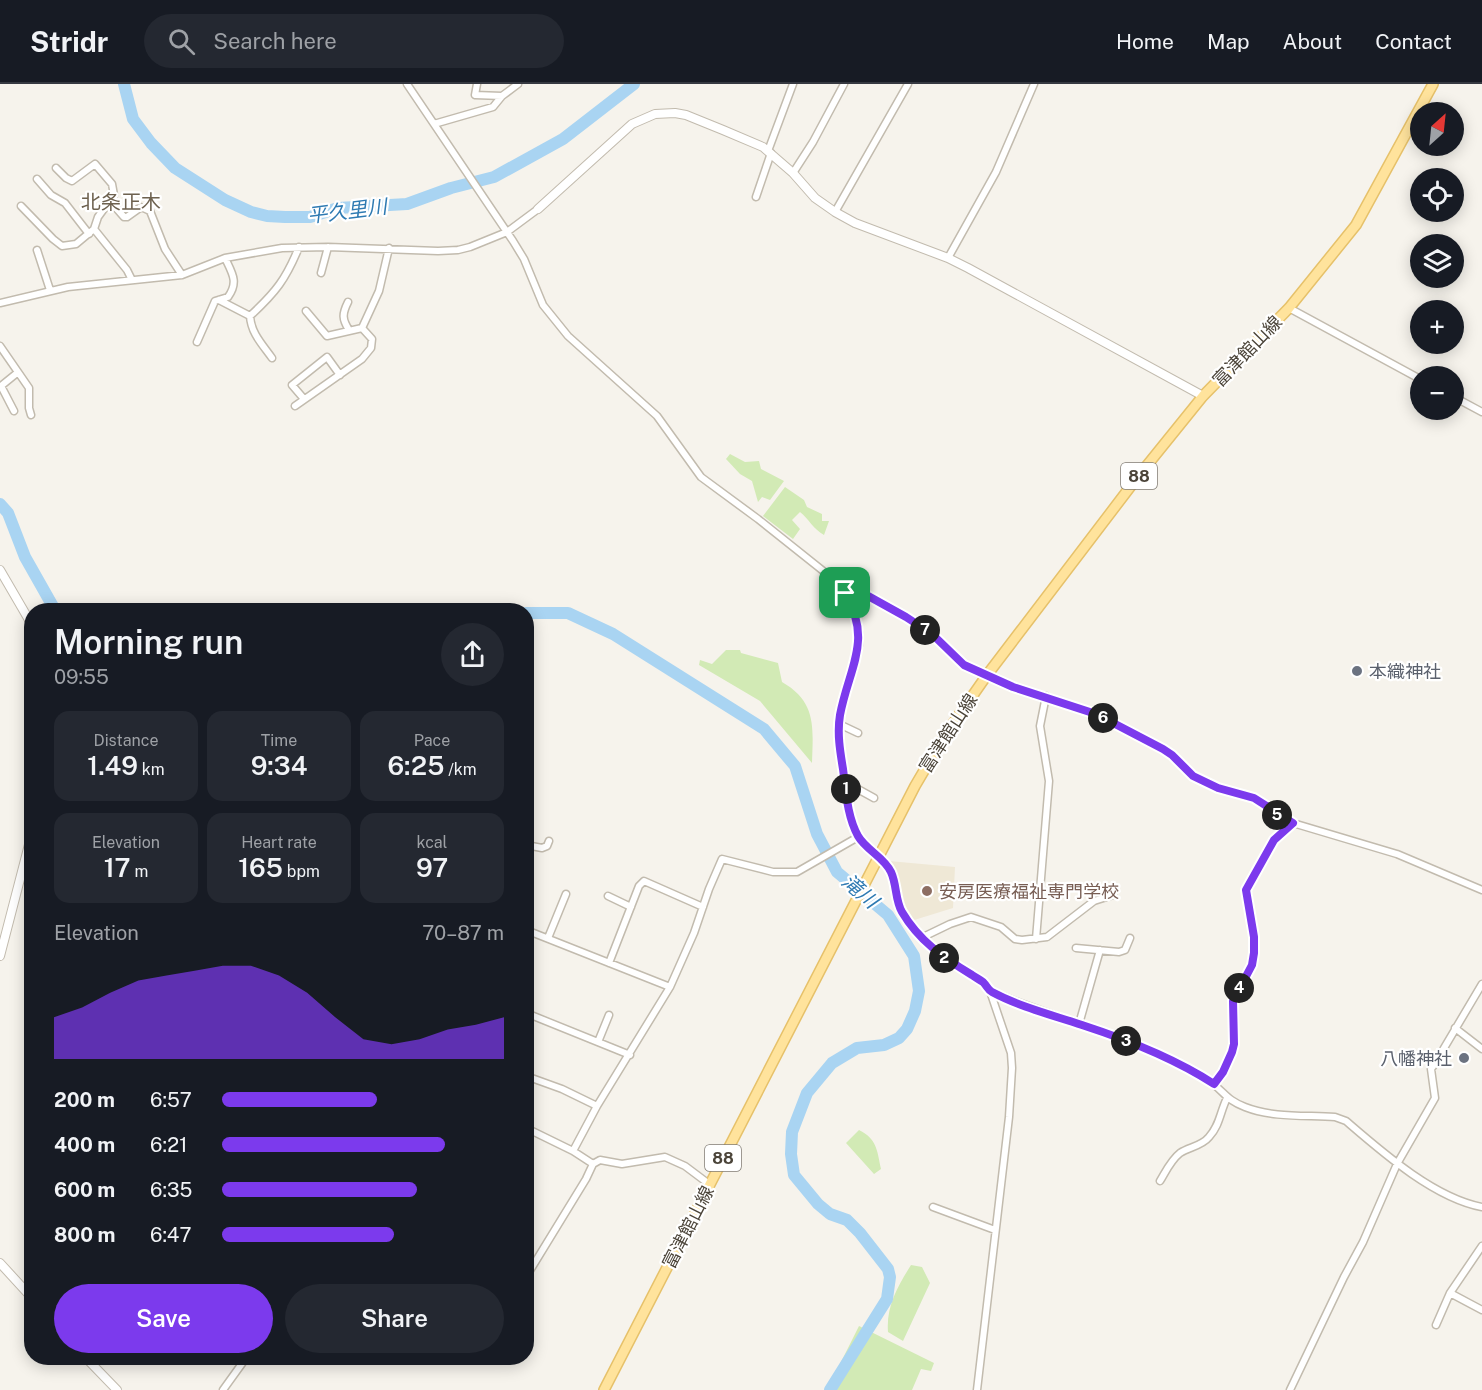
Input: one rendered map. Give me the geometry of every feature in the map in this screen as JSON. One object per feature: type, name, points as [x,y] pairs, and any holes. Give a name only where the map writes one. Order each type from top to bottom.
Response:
[{"type":"main road","name":"富津館山線","points":[[604,1390],[842,926],[915,786],[945,735],[987,675],[1140,474],[1203,396],[1289,308],[1356,225],[1433,84]]},
{"type":"street","points":[[407,84],[524,259],[543,305],[550,316],[568,336],[657,416],[701,477],[791,544],[827,574],[845,593],[855,614],[859,633],[856,656],[839,724],[839,744],[848,809],[858,837],[879,856],[890,870],[902,911],[921,938],[947,960],[983,982],[990,991],[1011,1053],[1009,1117],[977,1390]]},
{"type":"street","points":[[477,84],[475,95],[502,96]]},
{"type":"street","points":[[434,124],[493,107],[502,96],[518,84]]},
{"type":"street","points":[[756,197],[794,84]]},
{"type":"street","points":[[793,172],[813,142],[844,84]]},
{"type":"street","points":[[835,212],[908,84]]},
{"type":"street","points":[[948,258],[996,172],[1034,84]]},
{"type":"street","points":[[0,303],[50,290],[182,275],[225,258],[299,247],[438,251],[471,247],[507,232],[538,209],[632,124],[665,112],[686,116],[723,130],[770,152],[793,172],[815,198],[835,212],[869,230],[948,258],[1203,396]]},
{"type":"street","points":[[21,206],[62,246],[76,244],[92,232],[98,217],[114,195],[114,189],[95,164],[72,181],[56,168]]},
{"type":"street","points":[[37,179],[51,195],[65,203],[127,270],[132,280]]},
{"type":"street","points":[[110,201],[124,217],[141,207],[150,211],[165,249],[182,275]]},
{"type":"street","points":[[272,358],[254,332],[250,316],[282,283],[299,247]]},
{"type":"street","points":[[321,273],[328,247]]},
{"type":"street","points":[[362,328],[380,291],[389,248]]},
{"type":"street","points":[[37,250],[50,290]]},
{"type":"street","points":[[197,342],[215,301],[228,297],[235,285],[235,279],[225,258]]},
{"type":"street","points":[[219,300],[250,316]]},
{"type":"street","points":[[348,302],[343,312],[343,321],[349,330]]},
{"type":"street","points":[[1289,308],[1410,374]]},
{"type":"street","points":[[306,311],[327,336],[362,328]]},
{"type":"street","points":[[295,406],[362,359],[371,348],[372,339],[362,328]]},
{"type":"street","points":[[0,346],[28,388],[31,415]]},
{"type":"street","points":[[304,399],[292,385],[327,357],[340,375]]},
{"type":"street","points":[[15,411],[1,386],[17,373]]},
{"type":"street","points":[[1464,402],[1482,412]]},
{"type":"street","points":[[0,570],[24,611]]},
{"type":"street","points":[[845,593],[861,592],[906,617],[932,634],[964,665],[1013,687],[1096,714],[1163,749],[1193,776],[1218,788],[1254,798],[1293,823],[1397,854],[1482,890]]},
{"type":"street","points":[[1036,939],[1049,782],[1041,726],[1046,696]]},
{"type":"street","points":[[839,724],[858,733]]},
{"type":"street","points":[[845,782],[874,798]]},
{"type":"street","points":[[1214,1084],[1223,1072],[1232,1052],[1234,1044],[1233,1001],[1252,965],[1254,953],[1254,937],[1246,890],[1274,840],[1293,823]]},
{"type":"street","points":[[573,1150],[597,1106],[670,987],[694,933],[722,859],[773,872],[797,872],[858,837]]},
{"type":"street","points":[[534,846],[542,848],[547,846],[549,841]]},
{"type":"street","points":[[0,956],[24,863]]},
{"type":"street","points":[[609,963],[639,886],[644,881],[703,907]]},
{"type":"street","points":[[548,938],[566,894]]},
{"type":"street","points":[[921,938],[971,917],[1002,927],[1015,939],[1047,937],[1094,901],[1113,895]]},
{"type":"street","points":[[608,896],[631,907]]},
{"type":"street","points":[[534,933],[670,987]]},
{"type":"street","points":[[1076,948],[1119,952],[1125,950],[1130,938]]},
{"type":"street","points":[[1079,1024],[1100,950]]},
{"type":"street","points":[[1290,1390],[1363,1242],[1397,1164],[1435,1098],[1431,1069],[1482,984]]},
{"type":"street","points":[[990,991],[1022,1005],[1149,1050],[1200,1075],[1214,1084],[1227,1098],[1247,1107],[1265,1112],[1335,1117],[1346,1121],[1397,1164],[1429,1185],[1458,1199],[1482,1207]]},
{"type":"street","points":[[598,1041],[609,1015]]},
{"type":"street","points":[[534,1016],[630,1055]]},
{"type":"street","points":[[1455,1028],[1482,1049]]},
{"type":"street","points":[[534,1079],[597,1106]]},
{"type":"street","points":[[1160,1181],[1174,1158],[1181,1152],[1206,1141],[1217,1127],[1227,1098]]},
{"type":"street","points":[[534,1132],[573,1150],[593,1164]]},
{"type":"street","points":[[534,1264],[593,1164],[600,1160],[622,1164],[665,1157],[685,1166],[709,1184]]},
{"type":"street","points":[[933,1207],[995,1230]]},
{"type":"street","points":[[1436,1325],[1450,1293],[1482,1246]]},
{"type":"street","points":[[0,1263],[24,1289]]},
{"type":"street","points":[[1450,1293],[1482,1310]]},
{"type":"street","points":[[93,1365],[117,1390]]},
{"type":"street","points":[[223,1390],[241,1365]]},
{"type":"shaded area","name":"安房医療福祉専門学校","points":[[889,861],[955,867],[953,908],[911,921],[902,902],[897,879]]},
{"type":"green space","points":[[730,454],[745,462],[759,461],[761,469],[784,481],[770,500],[762,497],[758,502],[752,481],[740,474],[726,459]]},
{"type":"green space","points":[[785,487],[804,500],[807,507],[822,514],[822,521],[829,521],[824,535],[800,512],[792,520],[800,529],[793,539],[763,516]]},
{"type":"green space","points":[[726,650],[740,650],[741,653],[778,663],[782,682],[802,698],[807,707],[813,738],[812,763],[760,701],[699,665],[700,660],[712,664]]},
{"type":"green space","points":[[859,1130],[873,1141],[877,1151],[881,1169],[874,1174],[846,1143]]},
{"type":"green space","points":[[911,1265],[922,1267],[930,1283],[903,1341],[888,1332],[888,1323],[894,1297]]},
{"type":"green space","points":[[859,1326],[934,1363],[931,1371],[921,1369],[912,1390],[827,1390]]},
{"type":"waterway","name":"平久里川","points":[[124,84],[133,119],[151,143],[175,168],[225,200],[251,212],[285,217],[310,217],[338,208],[407,204],[451,188],[494,177],[563,139],[634,84]]},
{"type":"waterway","name":"滝川","points":[[0,504],[8,513],[25,557],[51,603]]},
{"type":"waterway","name":"滝川","points":[[534,613],[568,613],[613,634],[764,729],[795,766],[817,834],[837,872],[888,915],[914,956],[919,991],[915,1011],[907,1029],[899,1038],[884,1045],[857,1048],[832,1063],[807,1093],[792,1132],[791,1154],[794,1175],[818,1204],[830,1214],[847,1220],[860,1233],[888,1269],[890,1277],[887,1299],[830,1390]]},
{"type":"place","name":"本織神社","points":[[1357,671]]},
{"type":"place","name":"安房医療福祉専門学校","points":[[927,891]]},
{"type":"place","name":"八幡神社","points":[[1464,1058]]},
{"type":"district","name":"北条正木","points":[[121,202]]},
{"type":"route","points":[[861,592],[906,617],[932,634],[964,665],[1013,687],[1096,714],[1163,749],[1193,776],[1218,788],[1254,798],[1274,813],[1293,823],[1274,840],[1246,890],[1254,937],[1254,953],[1252,965],[1233,1001],[1235,1023],[1232,1052],[1223,1072],[1214,1084],[1149,1050],[1022,1005],[990,991],[983,982],[947,960],[921,938],[902,911],[890,870],[879,856],[858,837],[848,809],[839,744],[839,724],[859,645],[859,633],[855,614],[845,593],[861,592]]}]
